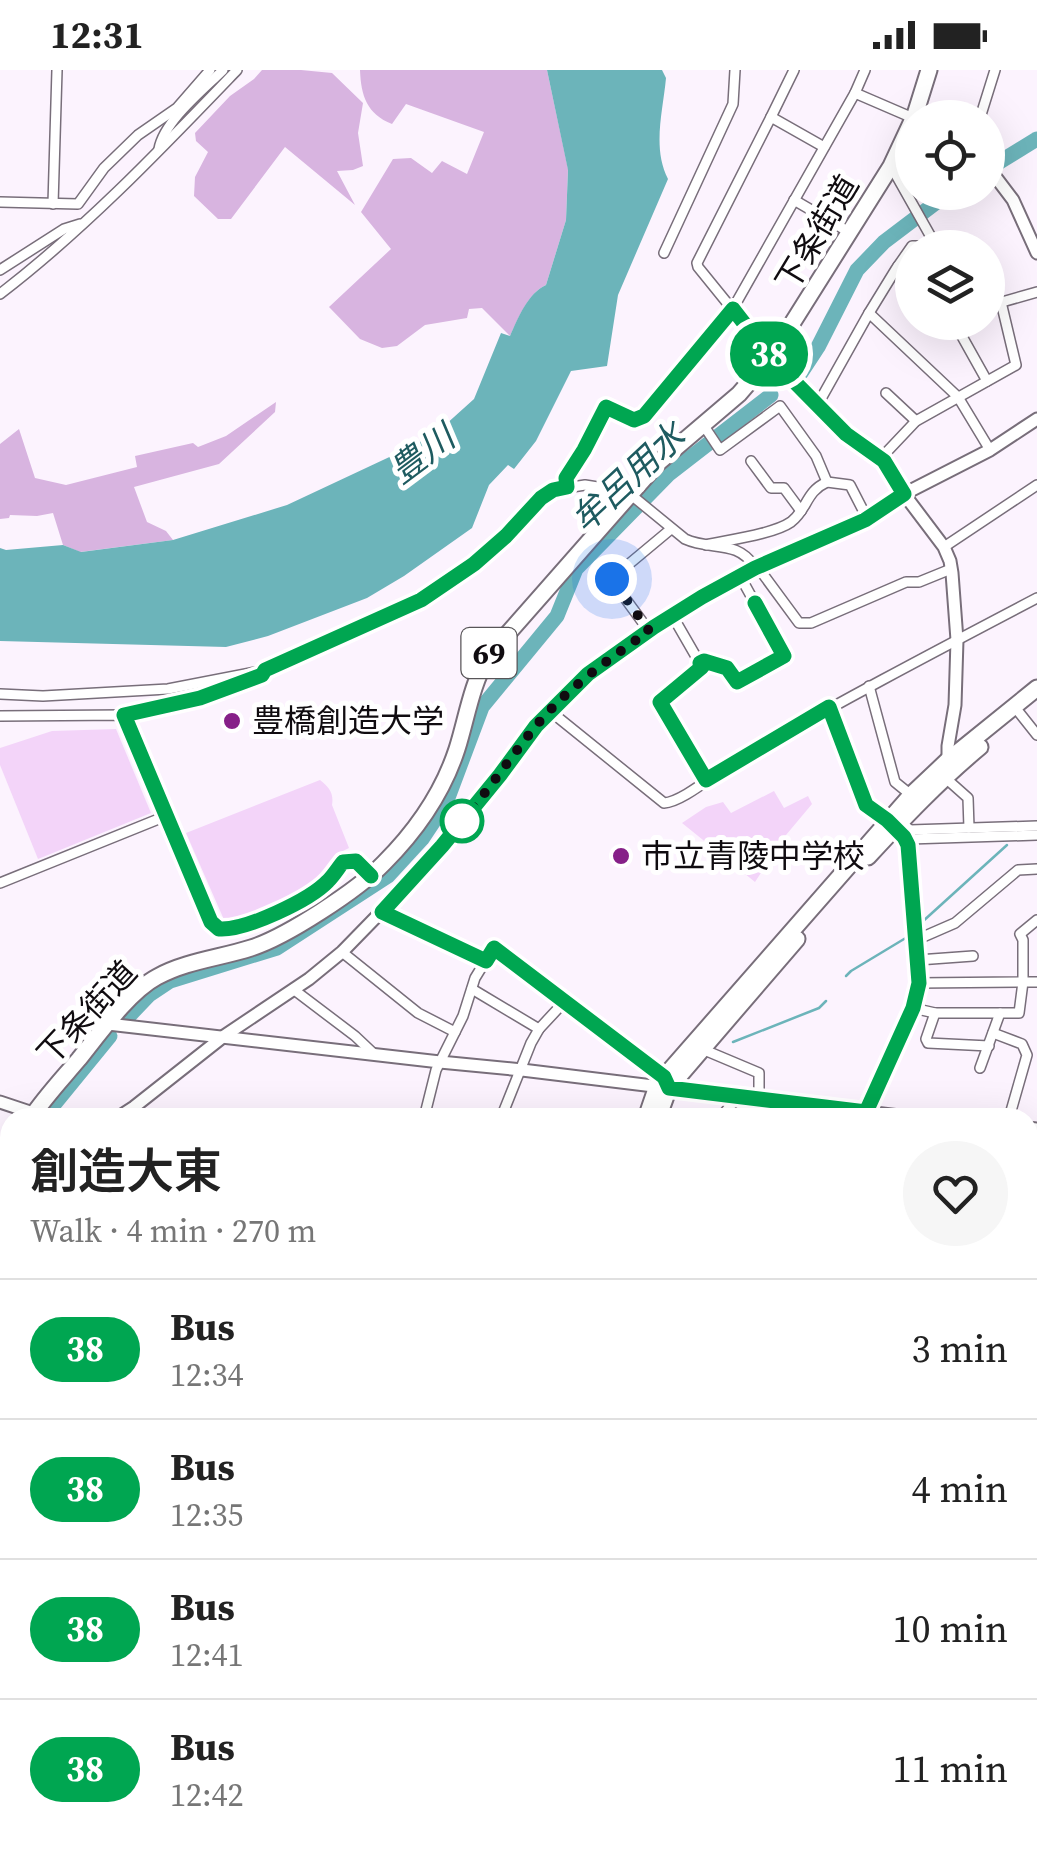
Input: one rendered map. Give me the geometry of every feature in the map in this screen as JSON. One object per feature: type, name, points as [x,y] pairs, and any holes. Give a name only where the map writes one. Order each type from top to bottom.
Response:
[{"type":"main road","name":"下条街道","points":[[919,100],[929,70]]},
{"type":"main road","name":"下条街道","points":[[42,1108],[108,1024],[153,979],[176,968],[269,941],[371,876],[395,852],[436,797],[453,759],[470,694],[488,656],[658,463],[709,435],[771,358],[895,157]]},
{"type":"main road","points":[[651,1108],[663,1084],[901,831],[910,795],[1017,710],[1037,688]]},
{"type":"main road","points":[[1017,710],[1037,700]]},
{"type":"main road","points":[[659,1108],[663,1084],[702,1050],[901,831],[948,767]]},
{"type":"street","points":[[53,204],[58,70]]},
{"type":"street","points":[[158,152],[161,138],[210,70]]},
{"type":"street","points":[[0,202],[78,204],[104,168],[138,134],[179,110],[224,70]]},
{"type":"street","points":[[0,294],[84,223],[236,70]]},
{"type":"street","points":[[664,253],[733,104],[735,70]]},
{"type":"street","points":[[794,70],[697,263],[771,358],[846,434],[881,458],[944,547],[951,569],[957,640],[948,767],[950,782],[968,798],[968,828]]},
{"type":"street","points":[[567,487],[566,478],[606,407],[634,420],[644,416],[732,311],[866,70]]},
{"type":"street","points":[[986,100],[995,70]]},
{"type":"street","points":[[855,94],[895,111]]},
{"type":"street","points":[[771,117],[824,147]]},
{"type":"street","points":[[891,166],[928,230]]},
{"type":"street","points":[[1005,189],[1036,245]]},
{"type":"street","points":[[794,200],[849,232]]},
{"type":"street","points":[[0,270],[64,229],[84,223]]},
{"type":"street","points":[[818,404],[895,271]]},
{"type":"street","points":[[1005,301],[1037,292]]},
{"type":"street","points":[[869,313],[958,397],[990,450]]},
{"type":"street","points":[[881,458],[916,421],[1016,365],[1005,319]]},
{"type":"street","points":[[964,340],[987,381]]},
{"type":"street","points":[[886,393],[916,421]]},
{"type":"street","points":[[709,435],[720,450],[780,406],[816,456],[827,482]]},
{"type":"street","points":[[133,1108],[224,1036],[342,952],[430,859],[536,726],[588,674],[672,615],[740,576],[867,518],[904,494],[990,450],[1037,419]]},
{"type":"street","points":[[751,460],[771,488],[784,488],[802,511]]},
{"type":"street","points":[[706,544],[785,526],[802,511],[814,490],[827,482],[850,485],[867,518]]},
{"type":"street","points":[[944,547],[1037,485]]},
{"type":"street","points":[[0,694],[62,696],[168,689],[265,670],[421,600],[474,564],[541,498],[567,487],[604,488],[631,497],[685,539],[740,551],[749,557],[799,623],[811,623],[906,582],[920,582],[951,569]]},
{"type":"street","points":[[649,631],[612,579],[670,529]]},
{"type":"street","points":[[700,663],[727,668],[737,682],[784,656],[740,576]]},
{"type":"street","points":[[550,711],[664,803],[673,802],[829,707],[1037,598]]},
{"type":"street","points":[[672,615],[702,667],[660,702],[706,780]]},
{"type":"street","points":[[0,716],[124,715],[200,698],[262,675],[265,670]]},
{"type":"street","points":[[869,686],[895,782],[910,795]]},
{"type":"street","points":[[829,707],[866,805],[901,831],[1037,836]]},
{"type":"street","points":[[1017,710],[1037,735]]},
{"type":"street","points":[[124,715],[211,922],[219,929],[240,927],[288,907],[327,883],[343,862],[356,861],[371,876]]},
{"type":"street","points":[[0,883],[166,816]]},
{"type":"street","points":[[901,831],[1037,826]]},
{"type":"street","points":[[867,1108],[913,1008],[919,983],[901,831]]},
{"type":"street","points":[[916,940],[955,923],[1018,870],[1037,869]]},
{"type":"street","points":[[382,912],[486,961]]},
{"type":"street","points":[[913,1008],[935,1013],[1018,1014],[1023,982],[1020,934],[1037,920]]},
{"type":"street","points":[[426,1108],[436,1070],[455,1032],[474,978],[494,948],[663,1084]]},
{"type":"street","points":[[342,952],[418,1012],[455,1032]]},
{"type":"street","points":[[918,960],[973,956]]},
{"type":"street","points":[[919,983],[1037,982]]},
{"type":"street","points":[[472,989],[539,1030]]},
{"type":"street","points":[[293,990],[375,1055]]},
{"type":"street","points":[[505,1108],[531,1043],[564,1001]]},
{"type":"street","points":[[935,1013],[926,1039],[928,1044],[989,1046]]},
{"type":"street","points":[[980,1068],[1000,1014]]},
{"type":"street","points":[[108,1024],[663,1084],[821,1108]]},
{"type":"street","points":[[994,1034],[1022,1044],[1027,1055],[1013,1108]]},
{"type":"street","points":[[702,1050],[759,1073],[758,1100]]},
{"type":"street","points":[[729,1108],[738,1097]]},
{"type":"shaded area","points":[[262,70],[332,73],[363,103],[358,133],[363,166],[337,171],[355,205],[285,147],[231,219],[218,219],[194,196],[195,177],[208,152],[196,141],[195,133]]},
{"type":"shaded area","points":[[360,70],[547,70],[568,169],[566,220],[546,285],[529,300],[510,336],[482,308],[469,309],[467,318],[425,325],[397,346],[382,348],[360,339],[329,307],[391,249],[361,212],[393,159],[411,158],[432,173],[442,161],[467,174],[484,132],[406,104],[392,124],[383,120],[367,103]]},
{"type":"shaded area","points":[[276,402],[275,412],[219,464],[134,487],[147,522],[166,531],[173,540],[80,552],[63,545],[53,513],[0,519],[0,444],[19,429],[35,478],[66,485],[137,467],[135,456],[193,443],[198,447],[226,436]]},
{"type":"shaded area","points":[[116,729],[151,813],[38,859],[0,765],[0,748],[52,731]]},
{"type":"shaded area","points":[[320,780],[331,794],[349,848],[336,856],[311,885],[289,900],[225,922],[186,833]]},
{"type":"shaded area","points":[[774,791],[784,808],[808,796],[812,804],[755,882],[682,823],[706,807],[723,802],[731,813]]},
{"type":"water","name":"豊川","points":[[547,70],[662,70],[666,78],[660,142],[668,179],[618,295],[607,366],[571,371],[536,441],[514,469],[508,465],[489,485],[472,528],[367,598],[268,636],[226,647],[0,641],[0,548],[63,545],[81,552],[173,540],[287,505],[415,445],[474,399],[501,333],[510,336],[529,300],[546,285],[566,220],[568,170]]},
{"type":"waterway","name":"牟呂用水","points":[[1005,159],[1037,139]]},
{"type":"waterway","name":"牟呂用水","points":[[801,373],[857,270],[884,242],[926,210]]},
{"type":"waterway","name":"牟呂用水","points":[[130,1015],[170,981],[277,948],[388,876],[422,839],[446,803],[482,707],[557,616],[576,569],[669,474],[771,395]]},
{"type":"waterway","points":[[921,923],[1007,845]]},
{"type":"waterway","points":[[846,976],[909,936]]},
{"type":"waterway","points":[[733,1042],[819,1008],[826,1001]]},
{"type":"waterway","name":"牟呂用水","points":[[51,1108],[110,1036]]},
{"type":"bus line","name":"38","points":[[371,876],[356,861],[343,862],[327,883],[288,907],[240,927],[219,929],[211,922],[124,715],[200,698],[262,675],[265,670],[421,600],[474,564],[541,498],[567,487],[566,478],[606,407],[634,420],[644,416],[733,309],[771,358],[846,434],[884,461],[904,494],[865,520],[755,568],[702,597],[588,674],[536,726],[442,846],[382,912],[486,961],[494,948],[664,1077],[669,1088],[830,1108]]},
{"type":"bus line","name":"38","points":[[755,603],[784,656],[737,682],[727,668],[704,661],[700,663],[702,667],[660,702],[706,780],[829,707],[866,805],[904,837],[908,845],[919,983],[913,1008],[868,1108]]},
{"type":"place","name":"豊橋創造大学","points":[[232,721]]},
{"type":"place","name":"市立青陵中学校","points":[[621,856]]},
{"type":"route","points":[[462,821],[550,711],[588,674],[649,631],[612,579]]}]
